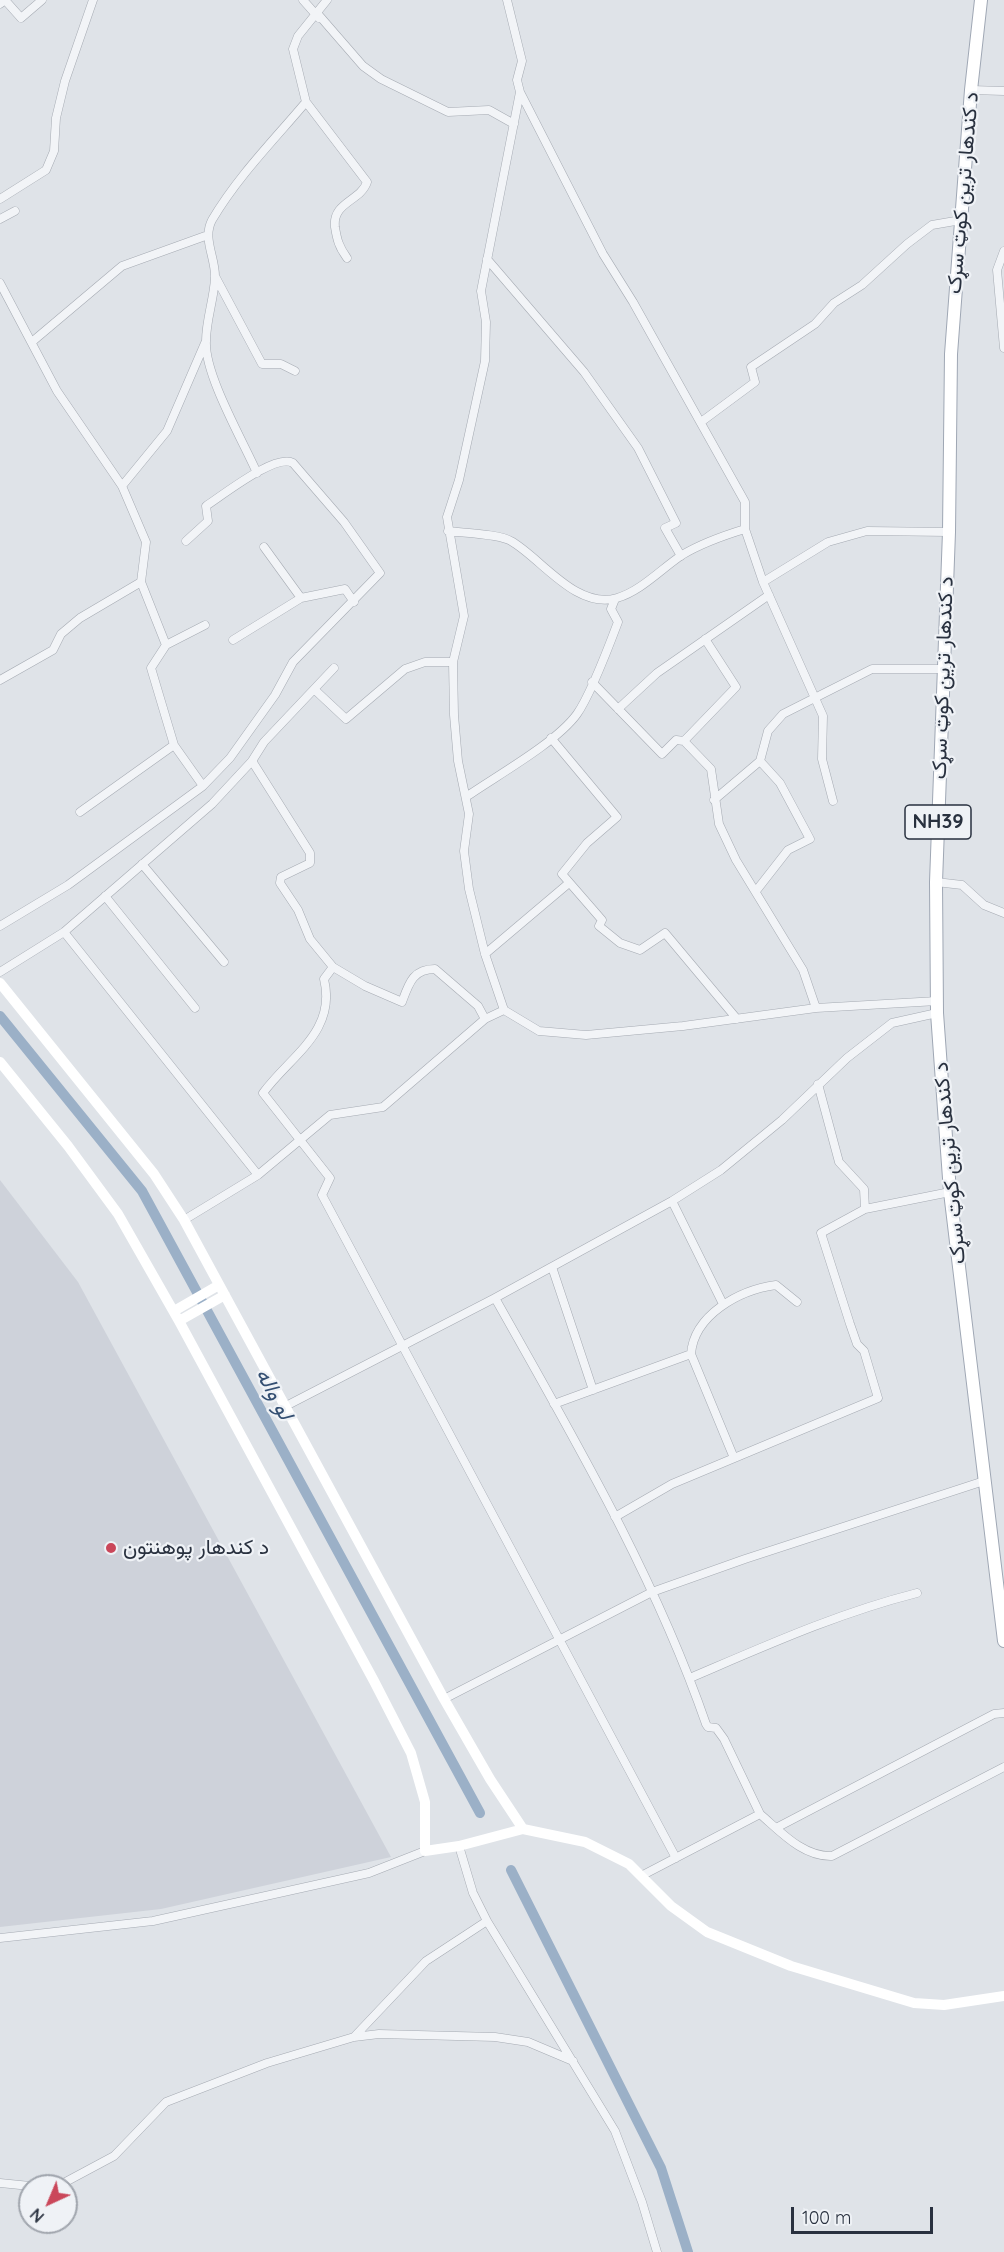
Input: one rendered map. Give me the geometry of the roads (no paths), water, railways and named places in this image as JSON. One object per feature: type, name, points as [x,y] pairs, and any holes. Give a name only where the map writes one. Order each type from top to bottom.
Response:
[{"type":"main road","name":"د کندهار ترين کوټ سړک","points":[[981,0],[971,90],[951,354],[949,532],[936,882],[937,1007],[950,1192],[1004,1641]]},
{"type":"street","points":[[0,4],[5,0],[21,18],[42,0]]},
{"type":"street","points":[[0,199],[46,170],[54,151],[56,118],[65,81],[93,0]]},
{"type":"street","points":[[303,0],[320,18],[326,0]]},
{"type":"street","points":[[326,0],[293,44],[306,102],[367,182],[364,188],[339,209],[334,218],[337,244],[347,258]]},
{"type":"street","points":[[507,0],[522,61],[517,80],[520,92],[603,254],[745,502],[745,529],[763,582],[823,716],[822,759],[833,801]]},
{"type":"street","points":[[317,13],[363,66],[381,80],[448,112],[489,110],[514,124]]},
{"type":"street","points":[[971,90],[1004,91]]},
{"type":"street","points":[[520,92],[481,291],[486,322],[485,361],[459,480],[447,517],[464,616],[453,662],[458,760],[469,814],[464,851],[469,889],[485,954],[504,1010],[539,1031],[586,1035],[816,1008],[937,1007]]},
{"type":"street","points":[[122,486],[167,431],[205,343],[215,276],[208,235],[212,221],[260,153],[306,102]]},
{"type":"street","points":[[0,219],[15,211]]},
{"type":"street","points":[[701,423],[755,382],[751,367],[815,324],[834,303],[862,285],[906,244],[932,225],[961,220]]},
{"type":"street","points":[[33,341],[122,266],[208,235]]},
{"type":"street","points":[[1004,250],[997,270],[1004,348]]},
{"type":"street","points":[[487,259],[584,372],[638,448],[676,523],[665,528],[681,556]]},
{"type":"street","points":[[215,276],[262,364],[281,364],[295,371]]},
{"type":"street","points":[[0,283],[33,341],[57,391],[122,486],[146,542],[141,582],[166,645]]},
{"type":"street","points":[[205,343],[212,373],[257,473]]},
{"type":"street","points":[[0,926],[68,885],[203,786],[230,758],[275,695],[293,662],[380,573],[344,522],[290,460],[271,463],[206,506],[208,521],[186,541]]},
{"type":"street","points":[[613,604],[681,556],[712,539],[745,529]]},
{"type":"street","points":[[448,531],[510,540],[573,590],[613,604]]},
{"type":"street","points":[[763,582],[828,542],[867,531],[949,532]]},
{"type":"street","points":[[264,546],[301,598]]},
{"type":"street","points":[[0,680],[53,650],[62,634],[80,618],[141,582]]},
{"type":"street","points":[[232,640],[301,598],[345,589],[354,602]]},
{"type":"street","points":[[618,709],[657,673],[769,595]]},
{"type":"street","points":[[466,797],[551,738],[576,715],[618,622],[613,604]]},
{"type":"street","points":[[203,786],[174,745],[151,668],[166,645],[205,626]]},
{"type":"street","points":[[684,741],[736,687],[705,639]]},
{"type":"street","points":[[315,690],[346,718],[405,669],[425,662],[453,662]]},
{"type":"street","points":[[0,972],[64,932],[212,804],[252,761],[264,742],[334,668]]},
{"type":"street","points":[[714,800],[760,761],[768,730],[783,714],[872,669],[944,669]]},
{"type":"street","points":[[592,682],[662,754],[676,740],[684,741],[711,769],[719,824],[803,970],[816,1008]]},
{"type":"street","points":[[551,738],[617,817],[587,843],[562,874],[602,920],[599,926],[620,943],[640,950],[665,933],[737,1019]]},
{"type":"street","points":[[80,812],[174,745]]},
{"type":"street","points":[[252,761],[310,853],[310,863],[281,877],[280,883],[298,910],[310,939],[333,967],[365,987],[402,1002],[411,979],[423,969],[435,969],[478,1006],[485,1019]]},
{"type":"street","points":[[756,891],[788,850],[810,838],[780,783],[760,761]]},
{"type":"street","points":[[142,864],[224,962]]},
{"type":"street","points":[[485,954],[569,882]]},
{"type":"street","points":[[936,882],[962,885],[984,905],[1004,914]]},
{"type":"street","points":[[105,896],[195,1008]]},
{"type":"street","points":[[64,932],[258,1175]]},
{"type":"street","points":[[333,967],[324,980],[329,997],[320,1025],[304,1050],[278,1072],[263,1093],[330,1178],[322,1195],[676,1858]]},
{"type":"street","points":[[0,983],[154,1174],[184,1220],[444,1699],[490,1779],[524,1829]]},
{"type":"street","points":[[284,1407],[495,1298],[672,1201],[721,1170],[782,1120],[818,1084],[892,1023],[937,1007]]},
{"type":"street","points":[[184,1220],[258,1175],[330,1115],[383,1107],[485,1019],[504,1010]]},
{"type":"street","points":[[0,1062],[68,1146],[118,1215],[176,1316],[411,1753],[425,1802],[425,1851]]},
{"type":"street","points":[[818,1084],[838,1162],[864,1189],[866,1209]]},
{"type":"street","points":[[615,1517],[672,1484],[878,1398],[864,1351],[857,1344],[850,1324],[821,1233],[866,1209],[950,1192]]},
{"type":"street","points":[[672,1201],[723,1304]]},
{"type":"street","points":[[552,1267],[593,1390]]},
{"type":"street","points":[[734,1458],[691,1354],[692,1338],[699,1326],[723,1304],[776,1285],[797,1302]]},
{"type":"street","points":[[176,1316],[222,1290]]},
{"type":"street","points":[[495,1298],[615,1517],[652,1592],[690,1678],[706,1724],[708,1727],[716,1728],[724,1739],[760,1814],[792,1842],[818,1857],[832,1856],[1004,1767]]},
{"type":"street","points":[[554,1404],[691,1354]]},
{"type":"street","points":[[444,1699],[652,1592],[745,1559],[984,1481]]},
{"type":"street","points":[[690,1678],[799,1631],[877,1603],[917,1593]]},
{"type":"street","points":[[776,1828],[994,1714],[1004,1713]]},
{"type":"street","points":[[641,1876],[760,1814]]},
{"type":"street","points":[[0,1938],[153,1921],[369,1873],[425,1851],[459,1846],[524,1829],[585,1842],[629,1864],[671,1906],[707,1932],[791,1966],[914,2003],[944,2005],[1004,1996]]},
{"type":"street","points":[[459,1846],[473,1893],[487,1921],[615,2131],[642,2202],[657,2252]]},
{"type":"street","points":[[354,2037],[426,1961],[487,1921]]},
{"type":"street","points":[[78,2175],[114,2156],[166,2102],[267,2063],[354,2037],[379,2034],[495,2037],[528,2042],[573,2061]]},
{"type":"street","points":[[0,2183],[18,2185]]},
{"type":"waterway","name":"لو واله","points":[[0,1016],[142,1191],[480,1813]]},
{"type":"waterway","points":[[511,1870],[661,2168],[688,2252]]},
{"type":"place","name":"د کندهار پوهنتون","points":[[111,1548]]}]
